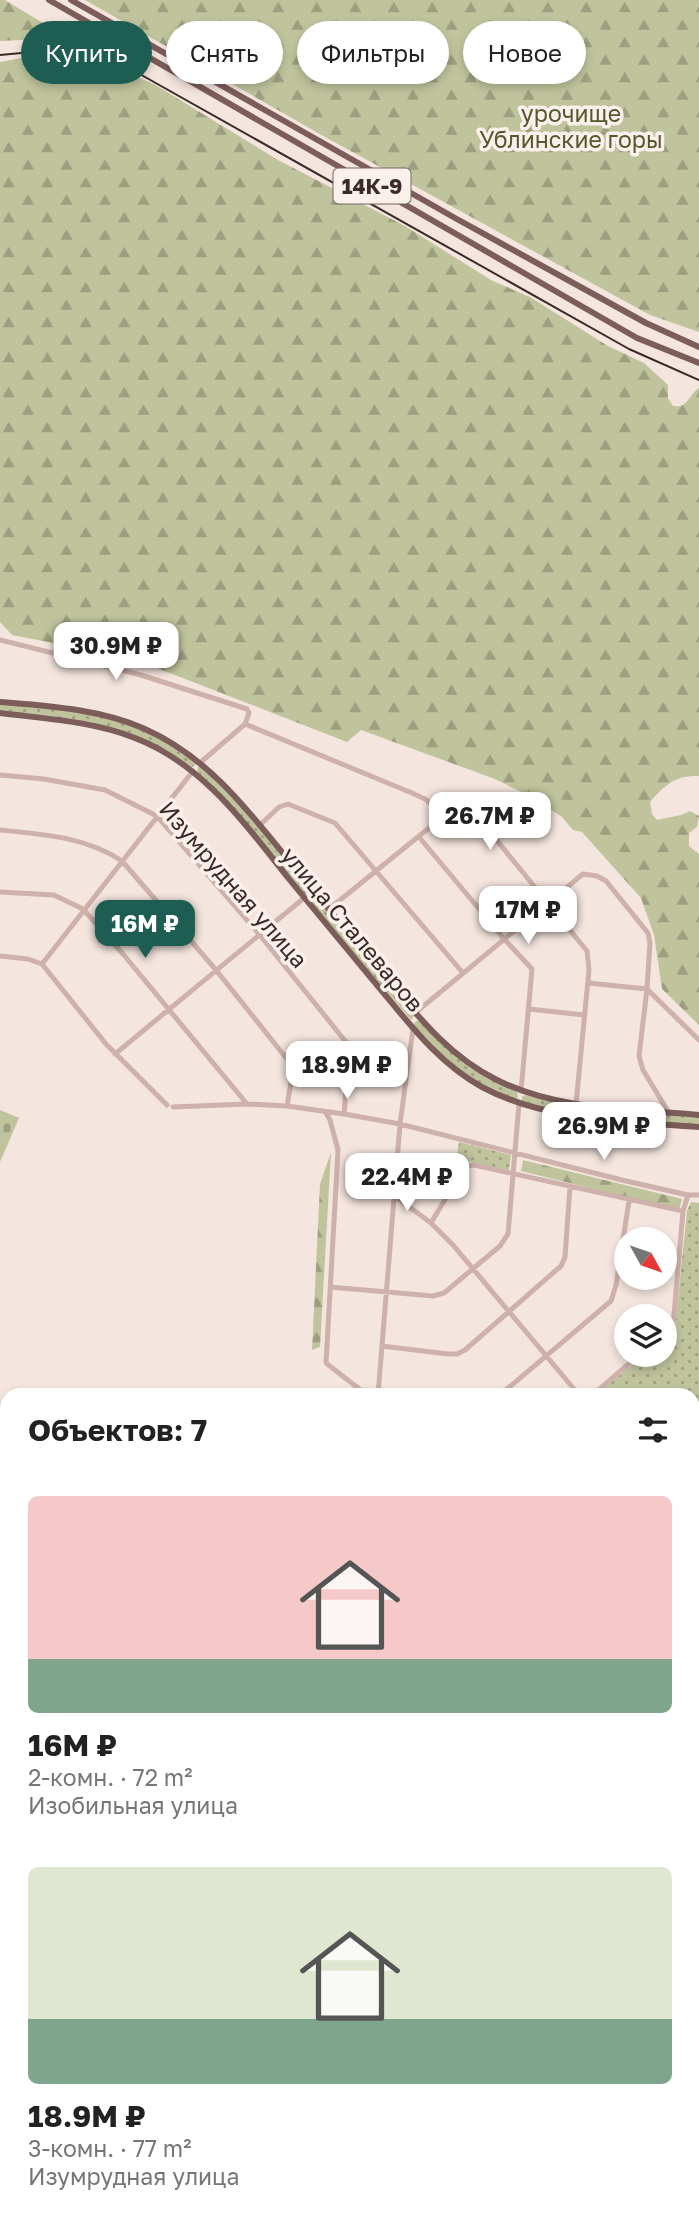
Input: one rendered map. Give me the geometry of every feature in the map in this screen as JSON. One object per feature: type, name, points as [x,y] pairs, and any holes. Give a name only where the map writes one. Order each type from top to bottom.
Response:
[{"type":"main road","name":"14К-9","points":[[49,0],[637,338],[699,363]]},
{"type":"main road","points":[[71,0],[455,218],[646,323],[699,347]]},
{"type":"main road","name":"улица Сталеваров","points":[[0,702],[58,707],[122,720],[165,739],[201,762],[222,781],[260,825],[416,1015],[470,1065],[521,1091],[576,1104],[699,1115]]},
{"type":"main road","name":"улица Сталеваров","points":[[0,713],[80,723],[117,732],[152,746],[193,771],[234,812],[411,1026],[431,1048],[470,1080],[519,1104],[575,1116],[699,1127]]},
{"type":"main road","points":[[193,771],[201,762]]},
{"type":"main road","points":[[304,898],[313,891]]},
{"type":"main road","points":[[411,1026],[416,1015]]},
{"type":"main road","points":[[519,1104],[521,1091]]},
{"type":"street","points":[[0,640],[141,675],[247,709],[249,712],[245,723],[201,762]]},
{"type":"street","points":[[245,723],[419,796],[445,815]]},
{"type":"street","points":[[42,964],[193,771]]},
{"type":"street","name":"Изумрудная улица","points":[[0,775],[75,783],[105,790],[157,816],[259,934],[346,1042],[349,1054],[344,1114]]},
{"type":"street","points":[[260,825],[279,807],[288,804],[328,818],[341,829],[463,974]]},
{"type":"street","points":[[329,909],[445,815],[460,812],[481,821],[587,951],[587,983],[576,1104]]},
{"type":"street","points":[[0,830],[78,841],[107,851],[122,861],[291,1064],[292,1076],[287,1106]]},
{"type":"street","points":[[419,837],[532,969],[521,1091]]},
{"type":"street","points":[[416,1015],[583,874],[597,876],[606,881],[648,933],[650,943],[640,1065],[669,1112]]},
{"type":"street","points":[[0,892],[54,895],[83,909],[247,1104]]},
{"type":"street","points":[[116,1055],[304,898]]},
{"type":"street","points":[[0,956],[28,959],[42,964],[116,1055],[170,1106],[247,1104],[287,1106],[344,1114],[400,1124],[515,1154],[688,1195],[699,1195]]},
{"type":"street","points":[[587,983],[647,989],[699,1040]]},
{"type":"street","points":[[528,1009],[584,1015]]},
{"type":"street","points":[[379,1388],[400,1124],[411,1026]]},
{"type":"street","points":[[330,1287],[433,1296],[444,1293],[505,1241],[508,1234],[519,1104]]},
{"type":"street","points":[[326,1113],[338,1150],[326,1363],[358,1388]]},
{"type":"street","points":[[431,1223],[465,1166],[474,1165],[682,1211]]},
{"type":"street","points":[[382,1346],[457,1354],[465,1350],[561,1266],[565,1257],[570,1187]]},
{"type":"street","points":[[675,1304],[682,1211],[688,1195]]},
{"type":"street","points":[[396,1197],[431,1223],[573,1388]]},
{"type":"street","points":[[509,1388],[611,1301],[617,1285],[629,1201]]},
{"type":"street","points":[[601,1388],[625,1367]]},
{"type":"green space","points":[[0,0],[5,0],[40,21],[21,21],[21,40],[0,41]]},
{"type":"green space","name":"урочище Ублинские горы","points":[[85,0],[699,0],[699,332],[650,315],[232,84],[283,84],[283,21],[166,21],[166,46],[152,38],[152,21],[122,21]]},
{"type":"green space","points":[[21,58],[21,84],[154,84],[278,160],[405,226],[491,280],[530,297],[608,346],[644,363],[668,385],[668,398],[673,406],[685,403],[699,388],[699,776],[683,777],[671,782],[650,802],[652,814],[657,820],[690,811],[699,816],[697,827],[689,833],[689,846],[699,854],[699,1025],[662,989],[654,935],[641,898],[582,832],[573,830],[562,817],[535,799],[495,779],[361,730],[347,742],[149,665],[12,635],[0,622],[0,62]]},
{"type":"green space","points":[[0,704],[82,713],[114,720],[156,737],[197,764],[192,767],[164,749],[90,722],[0,711]]},
{"type":"green space","points":[[199,765],[225,787],[310,892],[305,894],[218,791],[197,771]]},
{"type":"green space","points":[[313,895],[414,1016],[411,1020],[308,899]]},
{"type":"green space","points":[[416,1021],[437,1040],[517,1091],[518,1098],[514,1099],[475,1080],[449,1062],[413,1025]]},
{"type":"green space","points":[[525,1095],[575,1106],[699,1117],[699,1125],[610,1118],[566,1111],[522,1101]]},
{"type":"green space","points":[[0,1110],[19,1118],[0,1162]]},
{"type":"green space","points":[[459,1142],[511,1155],[509,1170],[456,1159]]},
{"type":"green space","points":[[331,1152],[320,1347],[312,1350],[320,1184]]},
{"type":"green space","points":[[523,1160],[682,1199],[679,1210],[521,1171]]},
{"type":"green space","points":[[691,1202],[699,1203],[699,1388],[604,1388],[630,1367],[677,1367],[677,1308],[687,1211]]},
{"type":"tram line","points":[[0,55],[53,50],[79,51],[113,59],[629,349],[699,380]]}]
